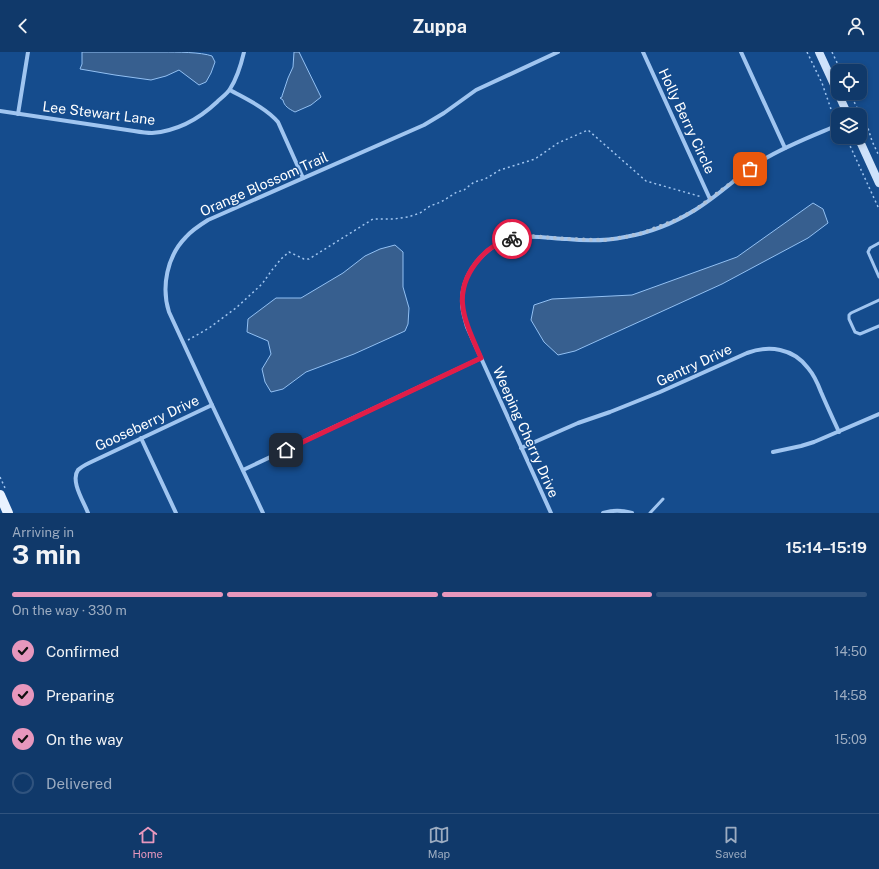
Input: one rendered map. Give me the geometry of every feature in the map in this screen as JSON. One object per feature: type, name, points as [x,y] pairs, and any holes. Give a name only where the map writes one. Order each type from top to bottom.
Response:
[{"type":"main road","points":[[0,495],[8,513]]},
{"type":"street","points":[[18,114],[28,52]]},
{"type":"street","points":[[244,52],[240,67],[230,90],[274,117],[278,122],[303,178]]},
{"type":"street","name":"Orange Blossom Trail","points":[[263,513],[169,312],[165,288],[167,272],[172,256],[184,238],[208,220],[424,125],[444,113],[476,90],[558,52]]},
{"type":"street","name":"Holly Berry Circle","points":[[643,52],[710,199]]},
{"type":"street","points":[[741,52],[785,148]]},
{"type":"street","points":[[819,52],[845,108]]},
{"type":"street","name":"Lee Stewart Lane","points":[[0,111],[151,133],[175,129],[198,118],[230,90]]},
{"type":"street","name":"Weeping Cherry Drive","points":[[551,513],[467,326],[462,303],[464,285],[475,264],[484,254],[496,245],[508,240],[530,236],[605,240],[643,233],[676,220],[695,210],[750,169],[769,157],[785,148],[831,128]]},
{"type":"street","points":[[861,144],[879,183]]},
{"type":"street","name":"Gentry Drive","points":[[521,448],[578,423],[660,392],[747,353],[755,350],[770,348],[779,349],[794,356],[808,367],[839,432]]},
{"type":"street","points":[[243,470],[481,358]]},
{"type":"street","name":"Gooseberry Drive","points":[[88,513],[76,487],[75,480],[78,470],[91,462],[212,405]]},
{"type":"street","points":[[773,452],[814,442],[879,414]]},
{"type":"street","points":[[141,438],[176,513]]},
{"type":"street","points":[[603,513],[613,510],[621,510],[632,513]]},
{"type":"lane","points":[[879,243],[870,248],[868,252],[879,277]]},
{"type":"lane","points":[[879,300],[851,313],[848,319],[857,334],[879,326]]},
{"type":"lane","points":[[650,513],[663,499]]},
{"type":"path","points":[[806,52],[822,83],[831,108]]},
{"type":"path","points":[[832,52],[837,64]]},
{"type":"path","points":[[853,100],[867,125],[879,156]]},
{"type":"path","points":[[183,343],[209,328],[236,308],[262,284],[281,259],[289,252],[304,259],[309,259],[373,219],[393,219],[408,217],[420,213],[430,206],[464,190],[474,182],[485,179],[500,170],[536,159],[558,143],[588,130],[646,180],[710,199]]},
{"type":"path","points":[[849,144],[879,209]]},
{"type":"water","points":[[82,52],[195,53],[212,56],[215,62],[206,82],[199,85],[179,70],[166,76],[151,80],[80,69],[82,64]]},
{"type":"water","points":[[294,52],[299,52],[321,97],[311,105],[295,112],[287,107],[280,98],[282,97],[293,67]]},
{"type":"water","points":[[813,203],[823,209],[828,223],[808,238],[722,284],[575,351],[558,355],[544,342],[531,320],[534,305],[552,299],[632,295],[737,257]]},
{"type":"water","points":[[395,245],[403,252],[403,287],[409,308],[408,324],[405,331],[354,354],[306,372],[283,389],[271,392],[265,382],[262,369],[271,354],[268,341],[247,332],[248,319],[276,298],[301,298],[343,273],[365,256],[380,249]]},
{"type":"way so far","points":[[512,239],[530,236],[605,240],[643,233],[665,225],[695,210],[750,169]]},
{"type":"route","points":[[286,450],[481,358],[467,326],[464,314],[462,303],[464,285],[475,264],[484,254],[496,245],[512,239]]}]
